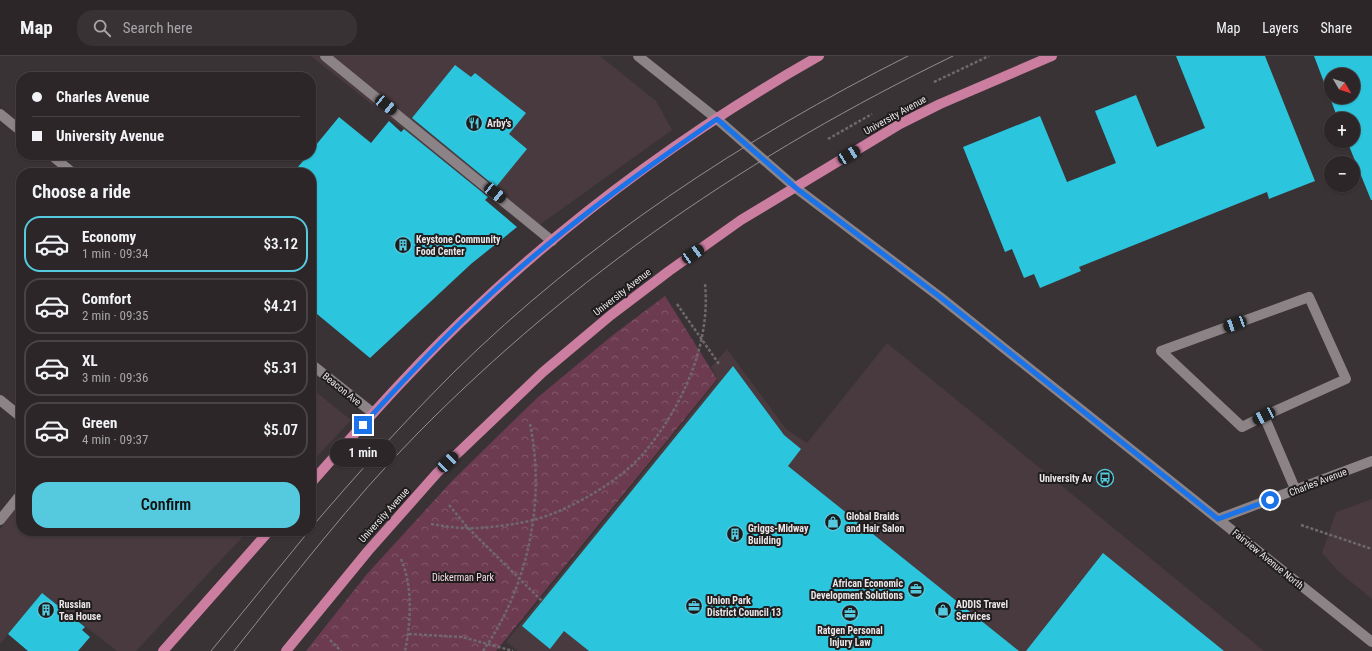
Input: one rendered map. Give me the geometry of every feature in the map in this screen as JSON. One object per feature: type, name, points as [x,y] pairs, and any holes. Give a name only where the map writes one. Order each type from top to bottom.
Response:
[{"type":"main road","points":[[316,477],[373,414],[478,305],[552,241],[632,179],[717,119],[764,87],[819,56]]},
{"type":"main road","name":"University Avenue","points":[[286,651],[368,551],[437,473],[533,381],[611,315],[669,271],[742,220],[900,124],[940,104],[1052,56]]},
{"type":"main road","points":[[163,651],[265,536]]},
{"type":"street","points":[[326,56],[552,241]]},
{"type":"street","name":"Fairview Avenue North","points":[[638,56],[717,119],[796,188],[940,297],[1372,642]]},
{"type":"street","points":[[0,114],[16,127]]},
{"type":"street","points":[[57,160],[68,168]]},
{"type":"street","points":[[1309,298],[1346,379],[1264,416],[1242,427],[1161,351],[1309,298]]},
{"type":"street","name":"Beacon Ave","points":[[316,368],[373,414]]},
{"type":"street","points":[[0,400],[16,413]]},
{"type":"street","points":[[1264,416],[1296,492]]},
{"type":"street","name":"Charles Avenue","points":[[1218,519],[1296,492],[1372,461]]},
{"type":"street","points":[[0,520],[16,500]]},
{"type":"path","points":[[431,524],[468,528],[533,520],[567,507],[592,494],[620,474],[643,454],[685,390],[696,362],[707,306],[705,284]]},
{"type":"path","points":[[677,304],[719,364]]},
{"type":"path","points":[[483,651],[501,623],[519,578],[528,550],[537,483],[536,449],[530,424]]},
{"type":"path","points":[[449,505],[468,528],[542,602]]},
{"type":"path","points":[[1301,525],[1372,549]]},
{"type":"path","points":[[401,559],[406,569],[409,601],[409,634],[405,651]]},
{"type":"path","points":[[409,634],[462,637],[513,651]]},
{"type":"path","points":[[330,640],[341,651]]},
{"type":"shaded area","points":[[311,56],[600,56],[656,101],[672,130],[531,231]]},
{"type":"shaded area","points":[[887,343],[1264,651],[518,651],[506,642],[718,380],[711,367],[727,349],[786,429],[807,443]]},
{"type":"shaded area","points":[[316,392],[351,420],[316,458]]},
{"type":"shaded area","points":[[1372,499],[1372,599],[1339,572],[1322,553],[1336,512]]},
{"type":"shaded area","points":[[16,508],[16,536],[243,536],[136,651],[117,651],[42,593],[0,644],[0,529]]},
{"type":"green space","name":"Dickerman Park","points":[[665,296],[717,379],[496,651],[306,651],[367,574],[452,481],[537,398],[613,335]]},
{"type":"building","points":[[1176,56],[1265,56],[1315,181],[1269,199],[1267,192],[1079,267],[1081,271],[1040,288],[1034,274],[1024,278],[1012,249],[1005,252],[963,147],[1040,116],[1067,182],[1116,163],[1095,111],[1136,95],[1157,147],[1205,128]]},
{"type":"building","points":[[1314,56],[1372,56],[1372,200],[1360,173],[1360,156],[1353,156],[1350,148],[1360,148],[1360,112],[1335,112],[1332,104],[1360,104],[1360,68],[1324,68],[1324,82]]},
{"type":"building","name":"Arby's","points":[[455,65],[471,77],[475,73],[526,113],[509,134],[527,149],[496,187],[412,118]]},
{"type":"building","name":"Keystone Community Food Center","points":[[339,117],[371,143],[389,121],[401,132],[404,129],[488,197],[485,200],[517,227],[471,264],[370,358],[316,313],[316,168],[297,168],[304,160],[316,160],[316,145]]},
{"type":"building","name":"Griggs-Midway Building","points":[[733,366],[784,435],[801,449],[788,466],[1019,651],[589,651],[564,631],[550,649],[522,626]]},
{"type":"building","points":[[1103,553],[1224,651],[1026,651]]},
{"type":"building","name":"Russian Tea House","points":[[42,593],[85,627],[82,630],[90,637],[78,651],[28,651],[8,634]]},
{"type":"tram line","points":[[316,522],[381,448],[454,372],[557,279],[669,196],[727,158],[786,122],[908,56]]},
{"type":"tram line","points":[[234,651],[323,540],[369,486],[417,434],[477,376],[539,321],[603,270],[668,222],[736,176],[806,134],[878,94],[953,56]]},
{"type":"tram line","points":[[211,651],[305,536]]},
{"type":"place","name":"Arby's","points":[[474,123]]},
{"type":"place","name":"Keystone Community Food Center","points":[[403,245]]},
{"type":"place","name":"University Av","points":[[1105,478]]},
{"type":"place","name":"Global Braids and Hair Salon","points":[[833,522]]},
{"type":"place","name":"Griggs-Midway Building","points":[[735,534]]},
{"type":"place","name":"African Economic Development Solutions","points":[[916,589]]},
{"type":"place","name":"Union Park District Council 13","points":[[694,606]]},
{"type":"place","name":"Russian Tea House","points":[[46,610]]},
{"type":"place","name":"ADDIS Travel Services","points":[[943,610]]},
{"type":"place","name":"Ratgen Personal Injury Law","points":[[850,613]]},
{"type":"route","points":[[363,425],[436,347],[478,305],[516,271],[603,200],[717,119],[796,188],[940,297],[1218,519],[1270,500]]}]
